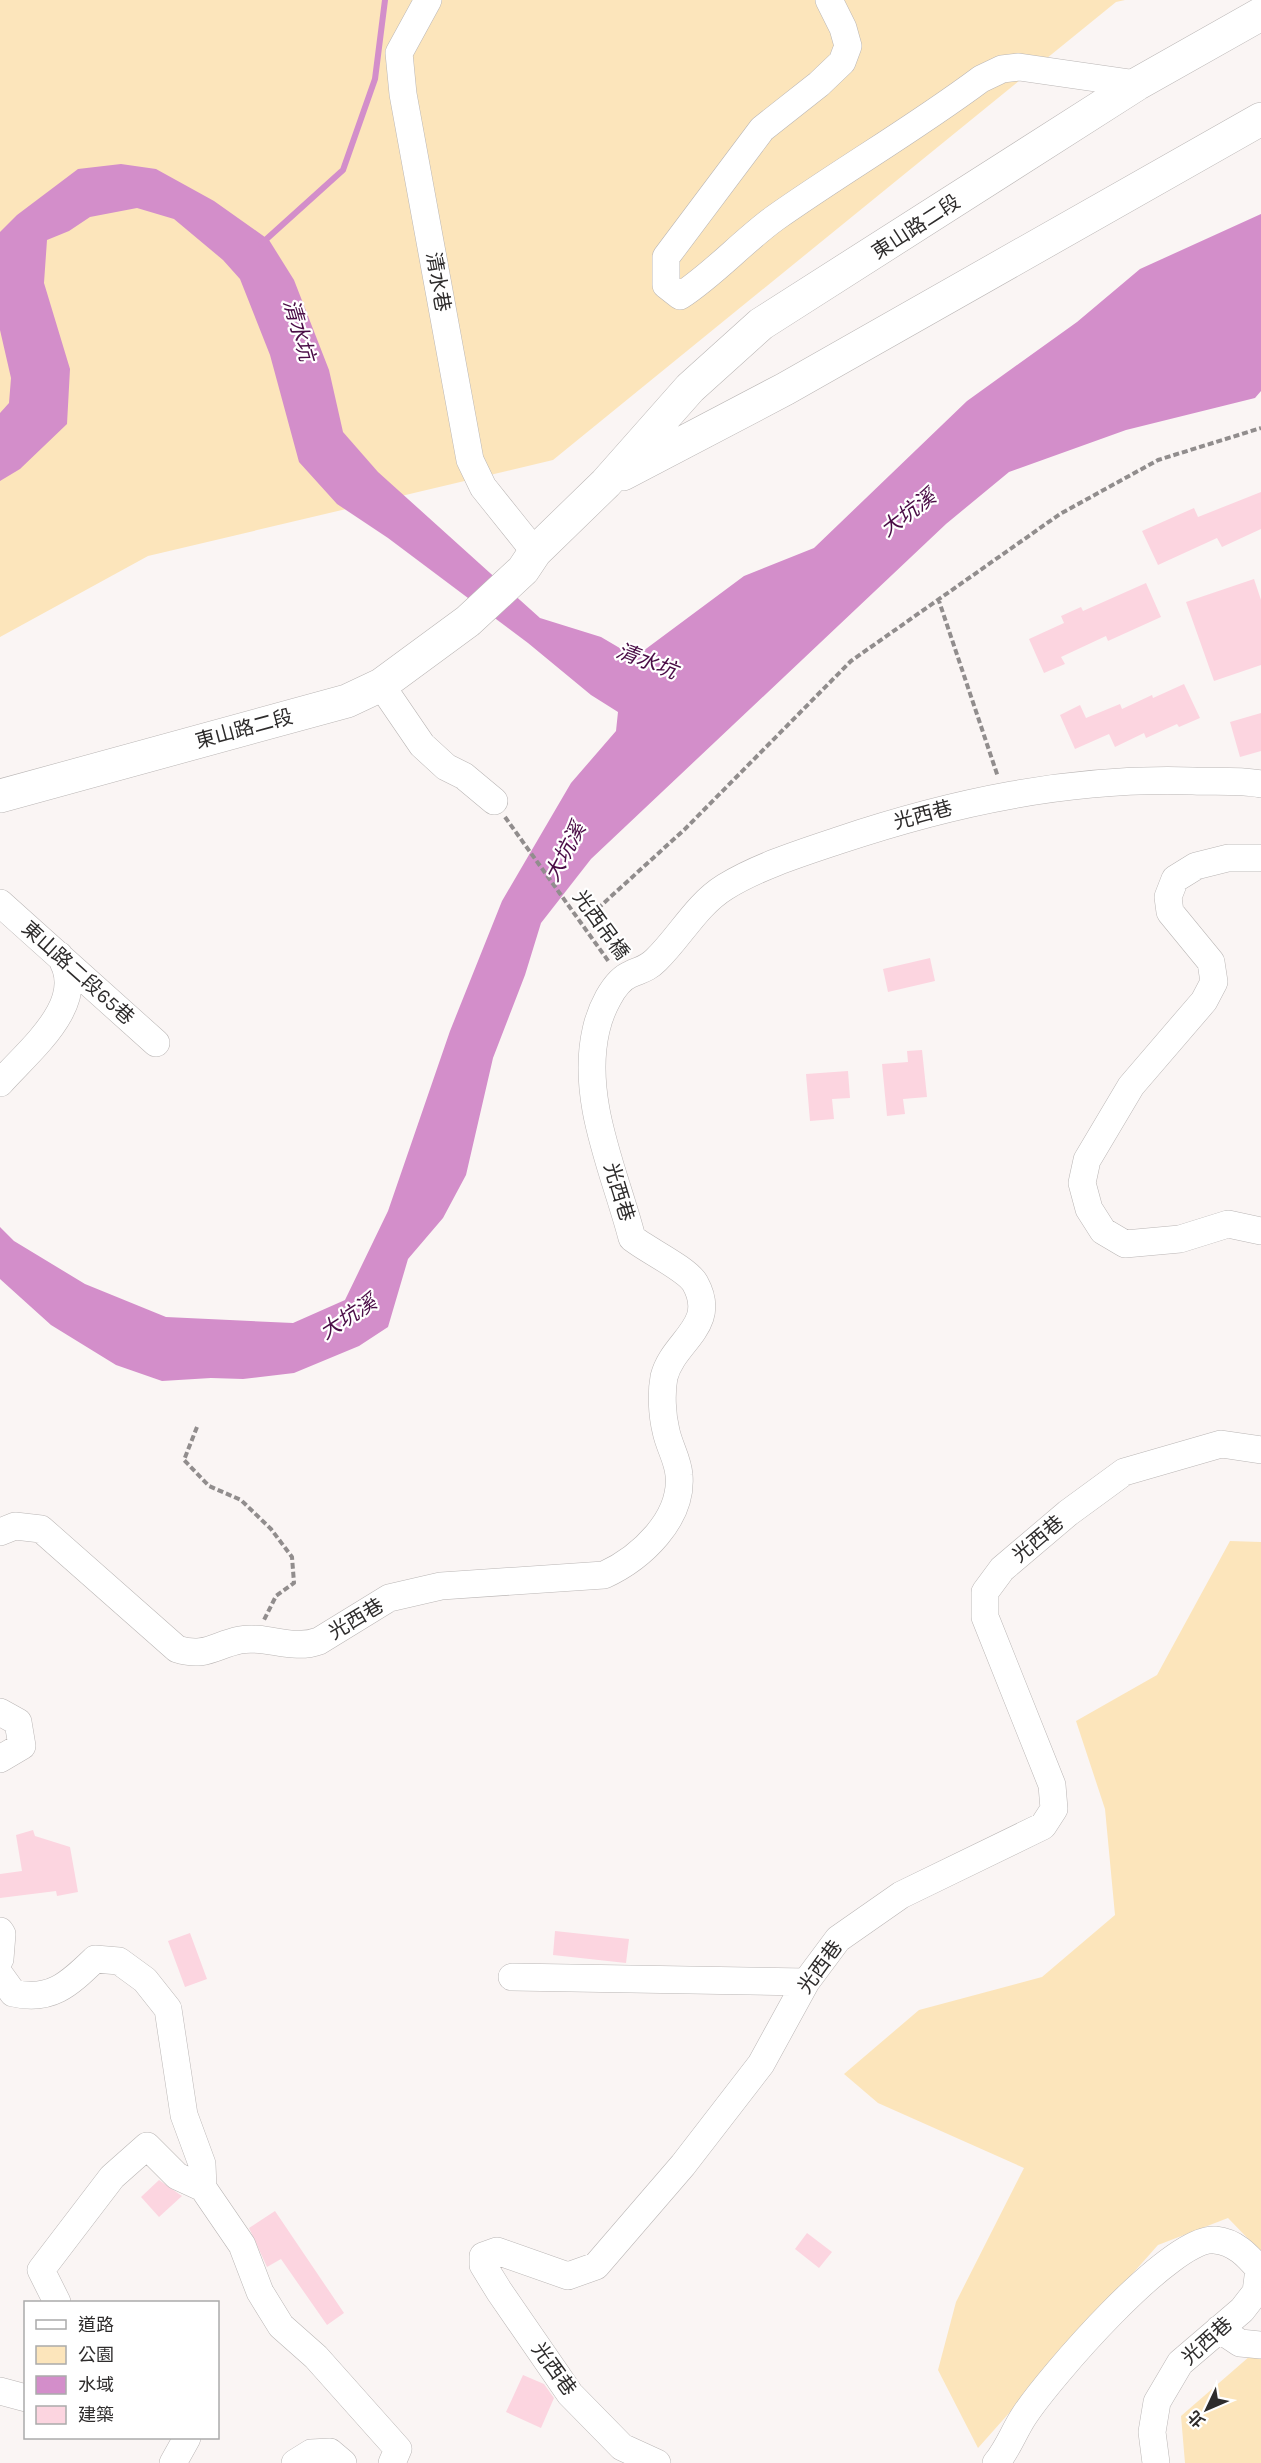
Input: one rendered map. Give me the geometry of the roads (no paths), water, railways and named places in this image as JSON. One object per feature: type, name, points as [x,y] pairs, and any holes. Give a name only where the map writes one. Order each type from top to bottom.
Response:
[{"type":"main road","name":"東山路二段","points":[[0,796],[347,701],[381,685],[468,621],[606,483],[690,388],[761,324],[1137,84],[1261,14]]},
{"type":"main road","name":"東山路二段","points":[[606,483],[785,389],[1261,119]]},
{"type":"lane","name":"清水巷","points":[[428,0],[399,53],[403,94],[470,460],[483,487],[529,561]]},
{"type":"lane","points":[[829,0],[843,28],[848,46],[842,62],[819,84],[762,129],[666,257],[666,285],[680,296],[699,284],[747,239],[780,215],[981,79],[1002,69],[1019,67],[1137,84]]},
{"type":"lane","points":[[381,685],[422,745],[446,766],[464,776],[494,801]]},
{"type":"lane","name":"光西巷","points":[[0,1532],[15,1526],[41,1529],[177,1648],[191,1653],[203,1652],[241,1640],[307,1646],[389,1599],[441,1586],[604,1575],[624,1566],[650,1543],[675,1506],[679,1473],[666,1431],[662,1396],[664,1376],[671,1359],[695,1330],[701,1317],[701,1302],[694,1282],[680,1269],[632,1238],[595,1107],[593,1074],[596,1030],[612,993],[626,977],[644,971],[668,949],[674,938],[706,902],[726,886],[797,854],[899,820],[1004,796],[1077,784],[1149,780],[1261,784]]},
{"type":"lane","points":[[1261,858],[1228,858],[1196,866],[1175,879],[1168,897],[1170,912],[1211,962],[1214,982],[1204,1001],[1131,1086],[1087,1160],[1082,1183],[1089,1209],[1103,1231],[1125,1244],[1180,1239],[1228,1224],[1261,1231]]},
{"type":"lane","name":"東山路二段65巷","points":[[0,903],[156,1043]]},
{"type":"lane","points":[[0,1083],[55,1021],[66,999],[70,980],[68,967],[59,954]]},
{"type":"lane","name":"光西巷","points":[[657,2463],[622,2447],[570,2394],[488,2274],[483,2265],[483,2256],[497,2251],[568,2276],[596,2266],[682,2165],[761,2064],[806,1982],[838,1939],[901,1894],[1042,1826],[1054,1809],[1052,1785],[985,1617],[985,1592],[1002,1569],[1068,1513],[1124,1472],[1221,1444],[1261,1450]]},
{"type":"lane","points":[[0,1712],[18,1722],[22,1746],[0,1759]]},
{"type":"lane","points":[[0,1931],[2,1934],[0,1959]]},
{"type":"lane","points":[[0,1976],[13,1993],[34,1998],[70,1983],[95,1959],[119,1961],[145,1980],[168,2009],[184,2115],[202,2164],[203,2188]]},
{"type":"lane","points":[[512,1977],[806,1982]]},
{"type":"lane","points":[[56,2301],[41,2270],[112,2177],[147,2146],[177,2176],[203,2188],[242,2245],[260,2292],[281,2326],[316,2357],[398,2450],[392,2463]]},
{"type":"lane","name":"光西巷","points":[[996,2463],[1023,2416],[1058,2371],[1117,2309],[1167,2261],[1187,2247],[1214,2240],[1242,2250],[1259,2269],[1256,2292],[1242,2310],[1180,2363],[1157,2402],[1152,2432],[1156,2463]]},
{"type":"lane","points":[[1219,2329],[1240,2343],[1261,2345]]},
{"type":"lane","points":[[0,2391],[24,2397]]},
{"type":"lane","points":[[173,2463],[186,2439]]},
{"type":"lane","points":[[295,2463],[311,2453],[330,2452],[343,2463]]},
{"type":"water","points":[[121,164],[156,169],[214,201],[269,240],[294,280],[329,370],[343,432],[378,472],[540,618],[601,637],[635,657],[744,576],[814,548],[967,401],[1077,322],[1140,269],[1261,214],[1261,391],[1255,398],[1126,430],[1009,472],[946,524],[591,859],[541,923],[525,975],[493,1058],[466,1175],[443,1218],[408,1259],[388,1327],[359,1346],[294,1373],[243,1379],[162,1381],[116,1365],[51,1325],[0,1279],[0,1227],[14,1241],[85,1284],[166,1317],[293,1323],[345,1300],[388,1211],[450,1031],[502,901],[571,783],[616,731],[618,712],[591,695],[528,643],[388,538],[337,504],[299,462],[270,355],[240,279],[223,260],[174,219],[137,208],[90,217],[69,231],[47,240],[44,283],[70,369],[67,424],[20,469],[0,481],[0,413],[9,403],[11,378],[0,330],[0,232],[17,215],[78,169]]},
{"type":"waterway","points":[[261,244],[343,170],[375,79],[385,0]]},
{"type":"water label","name":"清水坑","points":[[299,330]]},
{"type":"water label","name":"大坑溪","points":[[908,513]]},
{"type":"water label","name":"清水坑","points":[[647,661]]},
{"type":"water label","name":"大坑溪","points":[[565,852]]},
{"type":"water label","name":"大坑溪","points":[[348,1317]]}]
